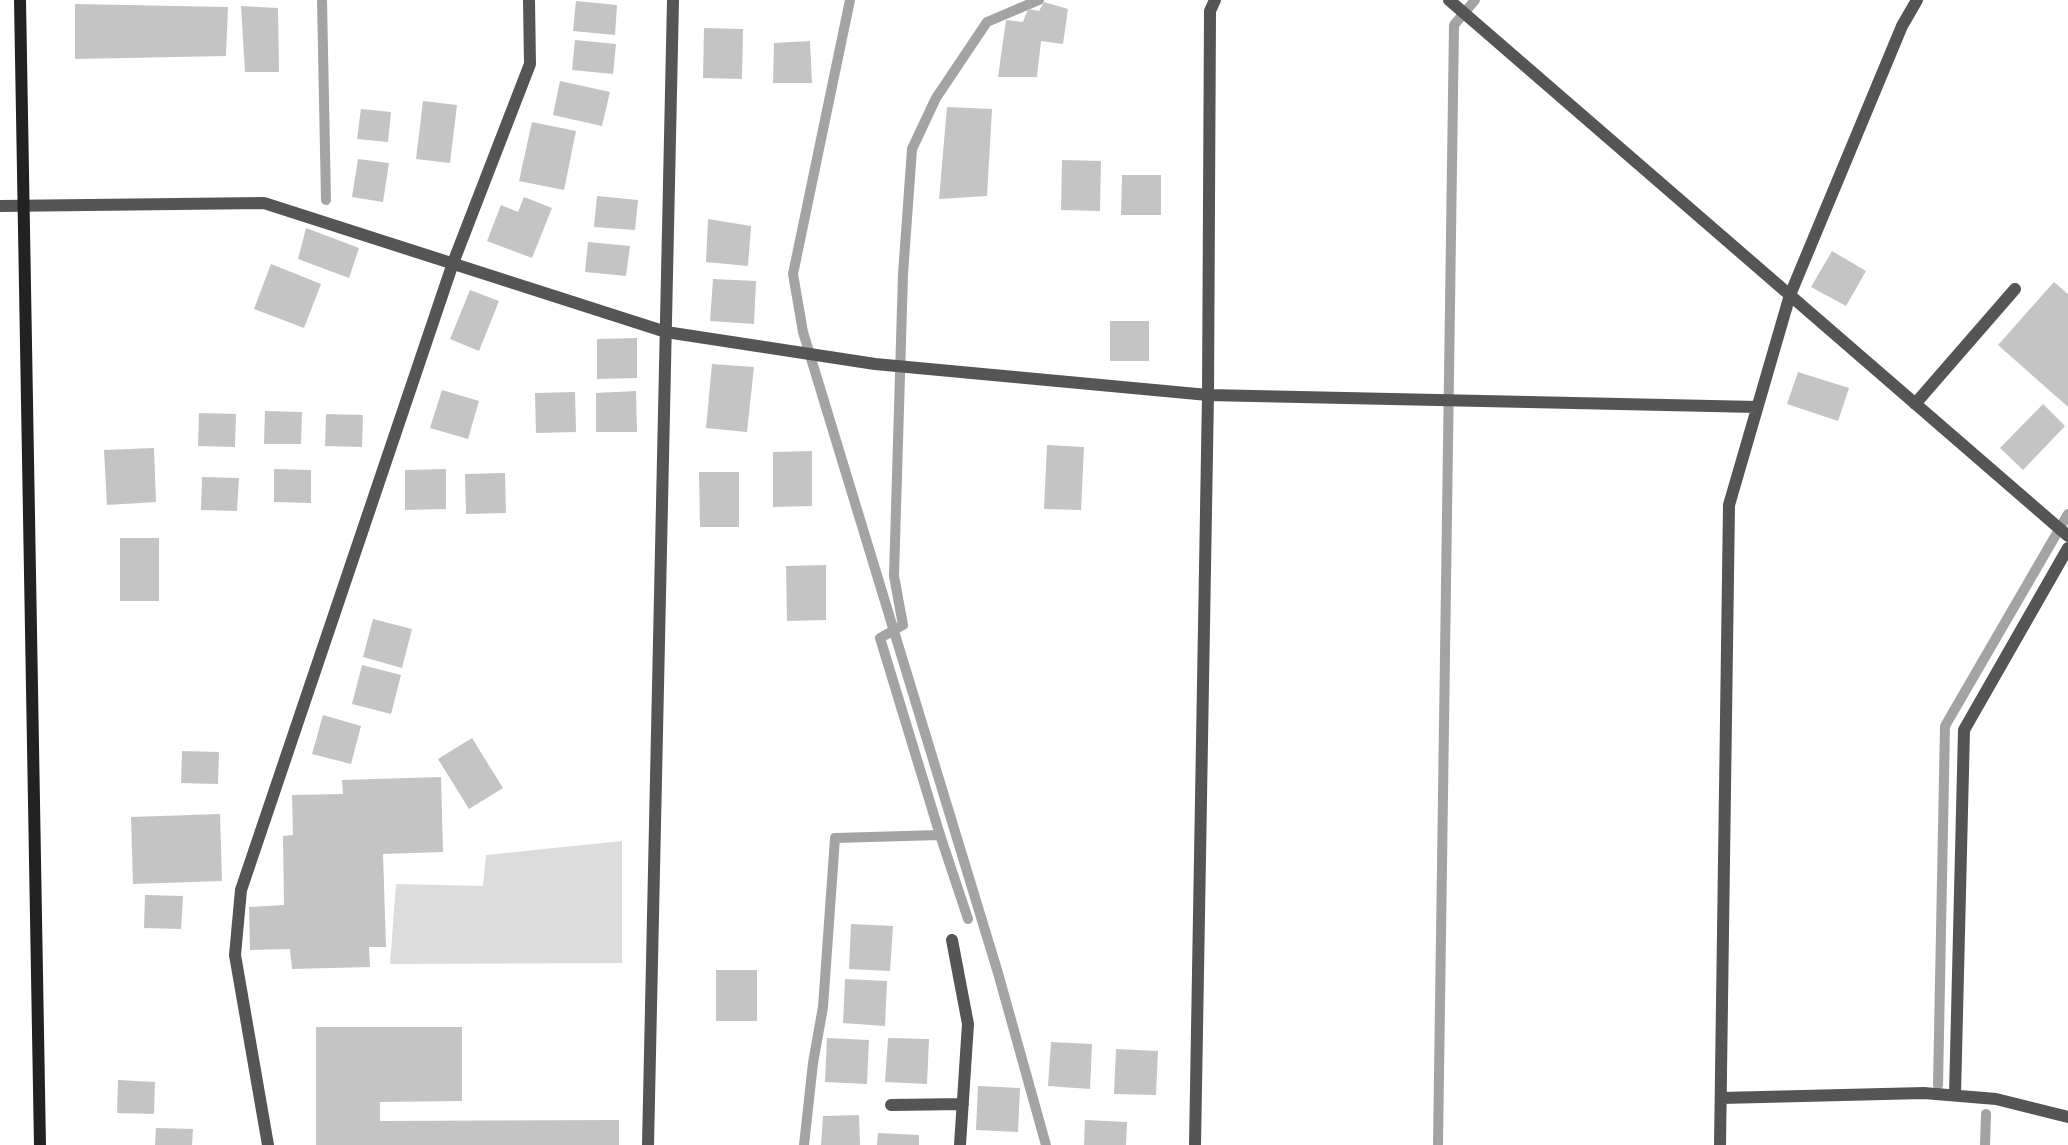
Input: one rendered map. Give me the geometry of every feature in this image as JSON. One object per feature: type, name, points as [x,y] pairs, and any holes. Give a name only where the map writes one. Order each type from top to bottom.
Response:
[{"type":"street","points":[[20,0],[40,1145]]},
{"type":"street","points":[[268,1145],[235,955],[241,890],[453,263],[530,64],[529,0]]},
{"type":"street","points":[[648,1145],[673,0]]},
{"type":"street","points":[[1195,1145],[1208,395],[1210,11],[1215,0]]},
{"type":"street","points":[[1449,0],[2068,536]]},
{"type":"street","points":[[1720,1145],[1729,505],[1790,295],[1902,26],[1917,0]]},
{"type":"street","points":[[0,206],[264,203],[666,332],[875,364],[1208,395],[1757,407]]},
{"type":"street","points":[[1915,404],[2015,289]]},
{"type":"street","points":[[1955,1095],[1964,730],[2068,548]]},
{"type":"street","points":[[952,940],[968,1024],[960,1145]]},
{"type":"street","points":[[1721,1098],[1924,1092],[1996,1099],[2068,1117]]},
{"type":"street","points":[[891,1105],[963,1104]]},
{"type":"shaded area","points":[[622,841],[622,963],[390,964],[396,884],[483,886],[486,855]]},
{"type":"building","points":[[576,1],[617,5],[615,35],[573,31]]},
{"type":"building","points":[[1044,2],[1068,9],[1063,44],[1041,41],[1037,77],[998,77],[1006,20],[1023,22],[1028,9],[1039,11]]},
{"type":"building","points":[[75,4],[228,7],[226,56],[75,59]]},
{"type":"building","points":[[241,6],[278,8],[279,72],[245,72]]},
{"type":"building","points":[[704,28],[743,29],[742,79],[703,78]]},
{"type":"building","points":[[575,40],[616,44],[613,74],[572,70]]},
{"type":"building","points":[[810,41],[812,83],[773,83],[774,43]]},
{"type":"building","points":[[560,81],[610,92],[602,126],[553,115]]},
{"type":"building","points":[[423,101],[457,105],[450,163],[416,159]]},
{"type":"building","points":[[947,107],[992,109],[987,196],[939,199]]},
{"type":"building","points":[[361,109],[391,112],[388,142],[357,139]]},
{"type":"building","points":[[532,122],[576,131],[564,190],[519,181]]},
{"type":"building","points":[[358,159],[389,163],[383,202],[352,197]]},
{"type":"building","points":[[1062,160],[1101,161],[1100,211],[1061,210]]},
{"type":"building","points":[[1122,175],[1161,175],[1161,215],[1121,215]]},
{"type":"building","points":[[597,196],[638,200],[635,230],[594,227]]},
{"type":"building","points":[[524,197],[552,208],[532,258],[487,241],[501,205],[518,212]]},
{"type":"building","points":[[708,219],[751,226],[748,266],[706,262]]},
{"type":"building","points":[[306,228],[359,248],[349,278],[298,259]]},
{"type":"building","points":[[588,242],[630,246],[626,276],[585,272]]},
{"type":"building","points":[[1832,251],[1866,271],[1846,306],[1811,287]]},
{"type":"building","points":[[271,264],[321,284],[304,328],[254,309]]},
{"type":"building","points":[[713,279],[756,281],[754,324],[710,321]]},
{"type":"building","points":[[2054,282],[2068,294],[2068,407],[1998,345]]},
{"type":"building","points":[[470,290],[499,301],[479,351],[450,339]]},
{"type":"building","points":[[1110,321],[1149,321],[1149,361],[1110,361]]},
{"type":"building","points":[[637,338],[637,378],[597,379],[597,339]]},
{"type":"building","points":[[712,364],[754,367],[747,432],[706,428]]},
{"type":"building","points":[[1798,372],[1849,388],[1838,421],[1787,404]]},
{"type":"building","points":[[442,390],[479,401],[468,439],[430,428]]},
{"type":"building","points":[[636,391],[637,432],[596,432],[596,393]]},
{"type":"building","points":[[575,392],[576,432],[536,433],[535,393]]},
{"type":"building","points":[[2043,404],[2065,426],[2023,470],[2000,448]]},
{"type":"building","points":[[265,411],[302,412],[301,444],[264,444]]},
{"type":"building","points":[[199,413],[236,414],[235,447],[198,446]]},
{"type":"building","points":[[326,414],[363,415],[362,447],[325,446]]},
{"type":"building","points":[[1047,445],[1084,447],[1081,510],[1044,509]]},
{"type":"building","points":[[154,448],[156,502],[107,505],[104,450]]},
{"type":"building","points":[[812,451],[812,506],[773,507],[773,452]]},
{"type":"building","points":[[274,469],[311,470],[311,503],[274,502]]},
{"type":"building","points":[[446,469],[446,509],[405,510],[405,470]]},
{"type":"building","points":[[699,472],[739,472],[739,527],[700,527]]},
{"type":"building","points":[[505,473],[506,513],[466,514],[465,474]]},
{"type":"building","points":[[202,477],[239,478],[237,511],[201,510]]},
{"type":"building","points":[[120,538],[159,538],[159,601],[120,601]]},
{"type":"building","points":[[826,565],[826,620],[787,621],[786,566]]},
{"type":"building","points":[[373,619],[412,629],[402,668],[363,657]]},
{"type":"building","points":[[362,665],[401,675],[391,714],[352,704]]},
{"type":"building","points":[[323,715],[361,726],[351,764],[312,754]]},
{"type":"building","points":[[472,738],[503,788],[469,809],[438,759]]},
{"type":"building","points":[[182,751],[219,752],[218,784],[181,783]]},
{"type":"building","points":[[441,777],[443,852],[383,854],[386,947],[369,947],[370,967],[292,969],[290,949],[250,950],[249,907],[284,905],[283,836],[293,835],[292,795],[343,794],[342,780]]},
{"type":"building","points":[[220,814],[222,881],[133,884],[131,817]]},
{"type":"building","points":[[145,895],[183,896],[181,929],[144,928]]},
{"type":"building","points":[[851,924],[893,926],[890,971],[849,969]]},
{"type":"building","points":[[716,970],[757,970],[757,1021],[716,1021]]},
{"type":"building","points":[[845,979],[887,981],[885,1026],[843,1023]]},
{"type":"building","points":[[316,1027],[462,1027],[462,1101],[380,1102],[380,1121],[619,1120],[619,1145],[316,1145]]},
{"type":"building","points":[[827,1038],[869,1040],[867,1084],[825,1082]]},
{"type":"building","points":[[888,1038],[929,1039],[927,1084],[885,1082]]},
{"type":"building","points":[[1051,1042],[1092,1044],[1090,1089],[1048,1086]]},
{"type":"building","points":[[1116,1049],[1158,1051],[1156,1095],[1114,1094]]},
{"type":"building","points":[[118,1080],[155,1082],[154,1114],[117,1113]]},
{"type":"building","points":[[978,1086],[1020,1088],[1018,1132],[976,1130]]},
{"type":"building","points":[[859,1115],[860,1145],[821,1145],[823,1116]]},
{"type":"building","points":[[1085,1120],[1127,1122],[1126,1145],[1084,1145]]},
{"type":"building","points":[[156,1128],[193,1129],[192,1145],[155,1145]]},
{"type":"building","points":[[878,1133],[919,1135],[919,1145],[877,1145]]},
{"type":"waterway","points":[[322,0],[326,200]]},
{"type":"waterway","points":[[850,0],[793,274],[803,332],[998,973],[1046,1145]]},
{"type":"waterway","points":[[940,835],[880,638],[903,625],[894,576],[903,274],[912,149],[936,98],[987,22],[1039,0]]},
{"type":"waterway","points":[[1438,1145],[1454,25],[1475,0]]},
{"type":"waterway","points":[[1938,1085],[1945,726],[2068,514]]},
{"type":"waterway","points":[[804,1145],[813,1063],[823,1007],[835,838],[940,835],[968,919]]},
{"type":"waterway","points":[[1985,1145],[1986,1114]]}]
